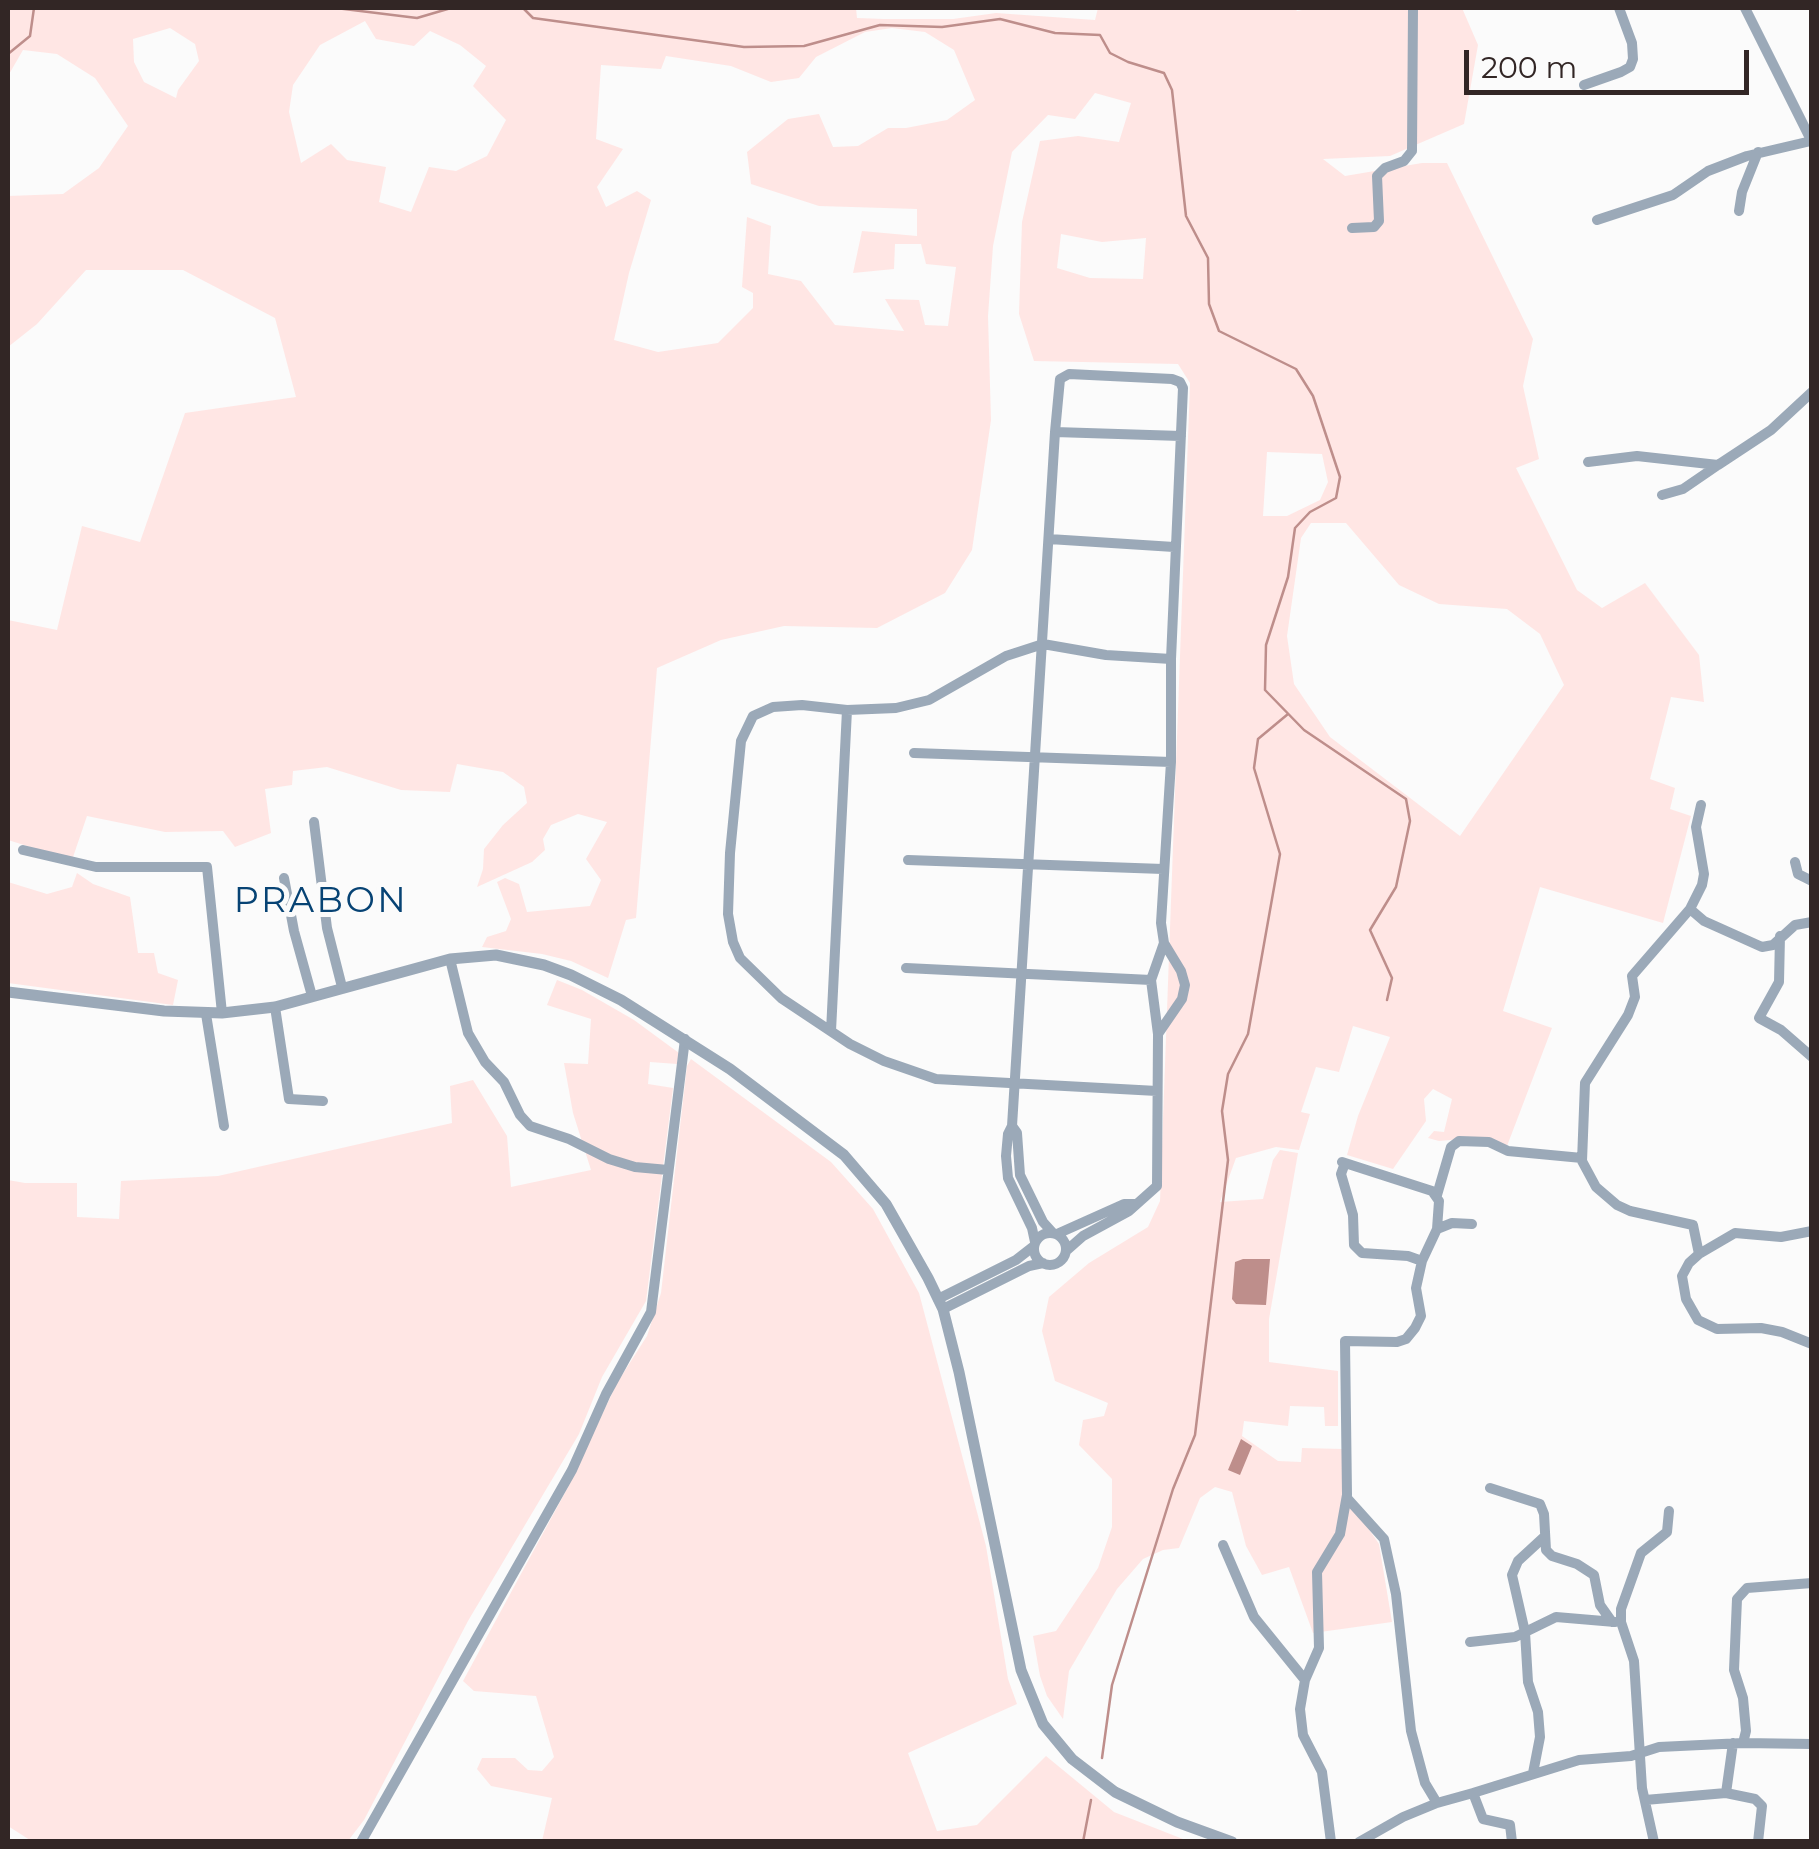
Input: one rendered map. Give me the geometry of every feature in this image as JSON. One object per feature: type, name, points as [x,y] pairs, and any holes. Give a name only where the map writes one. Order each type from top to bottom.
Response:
[{"type":"street","points":[[1352,228],[1374,228],[1379,221],[1378,176],[1385,168],[1404,162],[1412,152],[1413,8]]},
{"type":"street","points":[[1584,85],[1630,67],[1632,43],[1620,8]]},
{"type":"street","points":[[1597,220],[1673,196],[1708,171],[1758,152],[1811,142],[1745,8]]},
{"type":"street","points":[[1739,211],[1758,152]]},
{"type":"street","points":[[940,1304],[1029,1266],[1057,1262],[1083,1236],[1128,1211],[1156,1186],[1158,1034],[1151,980],[1164,944],[1174,547],[1183,388],[1172,379],[1072,374],[1060,379],[1012,1126],[1017,1133],[1021,1194],[1036,1256],[1043,1263]]},
{"type":"street","points":[[1662,495],[1682,489],[1771,430],[1812,392]]},
{"type":"street","points":[[1055,432],[1181,436]]},
{"type":"street","points":[[1588,462],[1637,456],[1718,465]]},
{"type":"street","points":[[1049,539],[1174,547]]},
{"type":"street","points":[[1157,1091],[923,1075],[884,1061],[781,998],[740,958],[728,914],[741,742],[754,716],[773,707],[896,708],[929,700],[1006,656],[1043,644],[1106,655],[1171,659]]},
{"type":"street","points":[[831,1032],[847,710]]},
{"type":"street","points":[[914,753],[1171,762]]},
{"type":"street","points":[[1700,1254],[1693,1225],[1630,1211],[1607,1199],[1588,1176],[1582,1158],[1584,1083],[1628,1015],[1635,997],[1632,976],[1690,909],[1702,885],[1704,874],[1696,827],[1701,804]]},
{"type":"street","points":[[314,822],[327,928],[342,986]]},
{"type":"street","points":[[23,850],[96,866],[207,866],[222,1012]]},
{"type":"street","points":[[908,860],[1163,869]]},
{"type":"street","points":[[1795,862],[1798,874],[1812,881]]},
{"type":"street","points":[[284,878],[312,996]]},
{"type":"street","points":[[1690,909],[1704,921],[1762,947],[1772,945],[1795,924],[1812,922]]},
{"type":"street","points":[[1780,936],[1778,982],[1759,1018],[1782,1030],[1812,1056]]},
{"type":"street","points":[[1158,1034],[1182,999],[1185,985],[1164,944]]},
{"type":"street","points":[[8,992],[206,1014],[275,1007],[450,959],[496,955],[544,964],[621,1000],[785,1108],[844,1155],[900,1226],[940,1304],[959,1372],[1010,1626],[1021,1670],[1043,1724],[1072,1759],[1115,1792],[1176,1822],[1232,1842]]},
{"type":"street","points":[[450,959],[468,1033],[530,1126],[622,1163],[668,1170]]},
{"type":"street","points":[[906,968],[1151,980]]},
{"type":"street","points":[[275,1007],[290,1100],[324,1101]]},
{"type":"street","points":[[206,1014],[224,1126]]},
{"type":"street","points":[[361,1842],[572,1470],[606,1394],[651,1312],[685,1039]]},
{"type":"street","points":[[1331,1842],[1322,1772],[1300,1724],[1306,1680],[1319,1648],[1316,1572],[1340,1534],[1347,1498],[1346,1340],[1397,1342],[1406,1339],[1421,1316],[1416,1288],[1422,1261],[1437,1229],[1437,1195],[1451,1147],[1459,1141],[1490,1142],[1508,1151],[1582,1158]]},
{"type":"street","points":[[1422,1261],[1408,1256],[1362,1253],[1354,1245],[1352,1214],[1341,1174],[1344,1162],[1437,1195]]},
{"type":"street","points":[[1021,1194],[1042,1222],[1064,1241],[1066,1251]]},
{"type":"street","points":[[940,1304],[1016,1260],[1042,1234],[1055,1234],[1124,1204],[1134,1204]]},
{"type":"street","points":[[1437,1229],[1452,1223],[1472,1224]]},
{"type":"street","points":[[1812,1231],[1781,1237],[1735,1233],[1700,1254],[1682,1276],[1686,1299],[1698,1320],[1717,1329],[1762,1328],[1782,1332],[1812,1344]]},
{"type":"street","points":[[1490,1488],[1540,1504],[1546,1550],[1594,1575],[1600,1604],[1617,1622],[1634,1662],[1640,1770],[1654,1842]]},
{"type":"street","points":[[1347,1498],[1384,1539],[1396,1594],[1411,1731],[1425,1782],[1438,1803]]},
{"type":"street","points":[[1617,1622],[1641,1553],[1667,1532],[1668,1511]]},
{"type":"street","points":[[1533,1773],[1540,1736],[1538,1712],[1528,1682],[1525,1632],[1512,1575],[1518,1561],[1543,1538]]},
{"type":"street","points":[[1223,1545],[1254,1616],[1306,1680]]},
{"type":"street","points":[[1726,1793],[1746,1721],[1734,1670],[1737,1600],[1747,1588],[1812,1582]]},
{"type":"street","points":[[1470,1642],[1500,1640],[1556,1617],[1617,1622]]},
{"type":"street","points":[[1359,1842],[1438,1803],[1579,1760],[1659,1746],[1812,1744]]},
{"type":"street","points":[[1474,1793],[1484,1819],[1510,1825],[1512,1842]]},
{"type":"street","points":[[1645,1800],[1726,1793],[1760,1801],[1758,1842]]},
{"type":"street","points":[[1650,1819],[1668,1799]]},
{"type":"shaded area","points":[[8,8],[856,8],[857,18],[953,19],[996,13],[1095,20],[1098,8],[1462,8],[1478,45],[1464,124],[1390,156],[1323,159],[1345,176],[1422,163],[1447,163],[1533,339],[1523,386],[1539,459],[1516,468],[1577,590],[1602,608],[1645,583],[1699,655],[1704,702],[1671,697],[1650,779],[1675,788],[1670,809],[1691,816],[1663,923],[1540,887],[1503,1011],[1552,1028],[1507,1146],[1484,1137],[1439,1141],[1428,1138],[1434,1131],[1444,1132],[1452,1099],[1433,1089],[1424,1099],[1426,1121],[1393,1169],[1347,1155],[1358,1116],[1390,1037],[1353,1026],[1339,1072],[1316,1067],[1301,1112],[1310,1114],[1299,1150],[1276,1147],[1236,1158],[1220,1202],[1263,1199],[1273,1160],[1280,1150],[1298,1153],[1269,1319],[1269,1362],[1338,1371],[1338,1426],[1325,1426],[1324,1407],[1290,1406],[1288,1426],[1244,1421],[1242,1436],[1278,1461],[1301,1462],[1302,1448],[1343,1449],[1344,1493],[1379,1544],[1392,1622],[1313,1633],[1289,1567],[1262,1575],[1246,1546],[1232,1492],[1215,1487],[1200,1498],[1179,1548],[1143,1559],[1117,1589],[1069,1671],[1063,1719],[1047,1696],[1033,1636],[1056,1631],[1098,1568],[1112,1527],[1112,1479],[1079,1445],[1083,1420],[1104,1416],[1108,1403],[1055,1381],[1042,1331],[1049,1297],[1089,1263],[1148,1227],[1160,1201],[1190,383],[1178,364],[1034,361],[1019,314],[1022,222],[1040,141],[1078,136],[1119,142],[1131,103],[1095,93],[1075,119],[1048,115],[1012,152],[993,246],[988,316],[991,420],[972,550],[945,593],[877,628],[784,626],[721,640],[657,668],[636,918],[626,920],[608,978],[571,961],[482,947],[487,937],[506,931],[511,919],[497,882],[505,878],[519,884],[527,912],[590,906],[601,880],[586,859],[607,822],[578,814],[551,825],[543,839],[545,850],[532,862],[477,887],[484,849],[527,803],[524,787],[503,772],[457,764],[450,792],[401,790],[327,767],[293,771],[292,785],[265,789],[271,833],[235,847],[223,831],[165,832],[87,816],[72,860],[8,840],[8,620],[57,630],[82,526],[140,542],[185,413],[296,397],[275,318],[183,270],[86,270],[37,324],[8,347],[8,196],[63,194],[99,168],[128,126],[95,78],[57,54],[23,50],[8,76]],"holes":[[[365,21],[376,39],[414,46],[430,31],[460,45],[486,66],[473,86],[506,120],[487,156],[456,171],[429,167],[411,212],[379,202],[386,167],[347,160],[331,144],[301,163],[289,112],[293,85],[320,45]],[[170,28],[195,44],[199,61],[176,98],[144,82],[134,62],[133,39]],[[892,28],[925,32],[954,50],[975,100],[947,120],[888,128],[858,146],[833,147],[819,114],[788,119],[747,152],[751,184],[819,206],[917,209],[917,236],[862,231],[853,273],[894,269],[895,244],[921,244],[926,264],[956,267],[948,326],[925,325],[919,300],[885,299],[904,331],[835,325],[801,281],[768,274],[771,226],[747,217],[742,287],[753,293],[753,308],[718,343],[658,352],[614,340],[651,200],[637,191],[606,207],[597,187],[623,149],[596,139],[601,65],[661,69],[666,56],[731,66],[771,82],[799,78],[816,57],[865,32]],[[1061,234],[1102,242],[1146,238],[1143,279],[1090,278],[1057,268]],[[1267,452],[1322,454],[1328,482],[1320,500],[1287,516],[1263,516]],[[1311,523],[1346,523],[1399,585],[1439,604],[1507,609],[1540,634],[1564,685],[1460,836],[1330,737],[1294,684],[1287,636],[1301,538]]]},
{"type":"shaded area","points":[[77,873],[93,884],[130,897],[138,953],[154,953],[158,973],[178,980],[173,1005],[8,983],[8,882],[47,894],[72,887]]},
{"type":"shaded area","points":[[557,980],[634,1020],[679,1053],[677,1064],[650,1062],[648,1084],[673,1088],[646,1301],[602,1377],[579,1434],[468,1621],[364,1820],[348,1841],[33,1842],[8,1826],[8,1180],[77,1183],[77,1217],[119,1219],[121,1181],[218,1176],[452,1123],[450,1086],[473,1080],[507,1136],[511,1187],[591,1170],[573,1113],[564,1063],[588,1064],[591,1019],[547,1005]]},
{"type":"shaded area","points":[[691,1059],[831,1162],[873,1209],[919,1293],[986,1546],[1008,1679],[1017,1704],[908,1753],[937,1831],[977,1825],[1046,1756],[1114,1812],[1188,1841],[542,1841],[552,1798],[491,1786],[477,1769],[482,1758],[515,1758],[528,1770],[542,1771],[554,1757],[536,1696],[474,1691],[463,1681],[567,1489],[617,1383],[647,1336],[661,1293],[687,1066]]},
{"type":"shaded area","points":[[1270,1259],[1266,1305],[1236,1304],[1232,1299],[1235,1262]]},
{"type":"shaded area","points":[[1241,1439],[1252,1446],[1240,1475],[1228,1470]]},
{"type":"waterway","points":[[8,54],[30,36],[34,8]]},
{"type":"waterway","points":[[336,8],[417,18],[451,8]]},
{"type":"waterway","points":[[523,8],[533,18],[744,47],[804,46],[880,25],[942,27],[1000,19],[1055,33],[1100,35],[1110,53],[1164,73],[1172,90],[1186,216],[1208,258],[1209,304],[1219,331],[1296,369],[1313,396],[1340,477],[1336,498],[1310,512],[1295,528],[1288,577],[1266,645],[1265,690],[1304,730],[1406,799],[1410,821],[1396,887],[1370,930],[1392,978],[1387,1000]]},
{"type":"waterway","points":[[1102,1758],[1112,1685],[1173,1489],[1195,1435],[1228,1160],[1222,1111],[1228,1074],[1248,1034],[1280,854],[1254,768],[1258,739],[1288,714]]},
{"type":"waterway","points":[[1083,1842],[1091,1800]]},
{"type":"district","name":"PRABON","points":[[321,902]]}]
